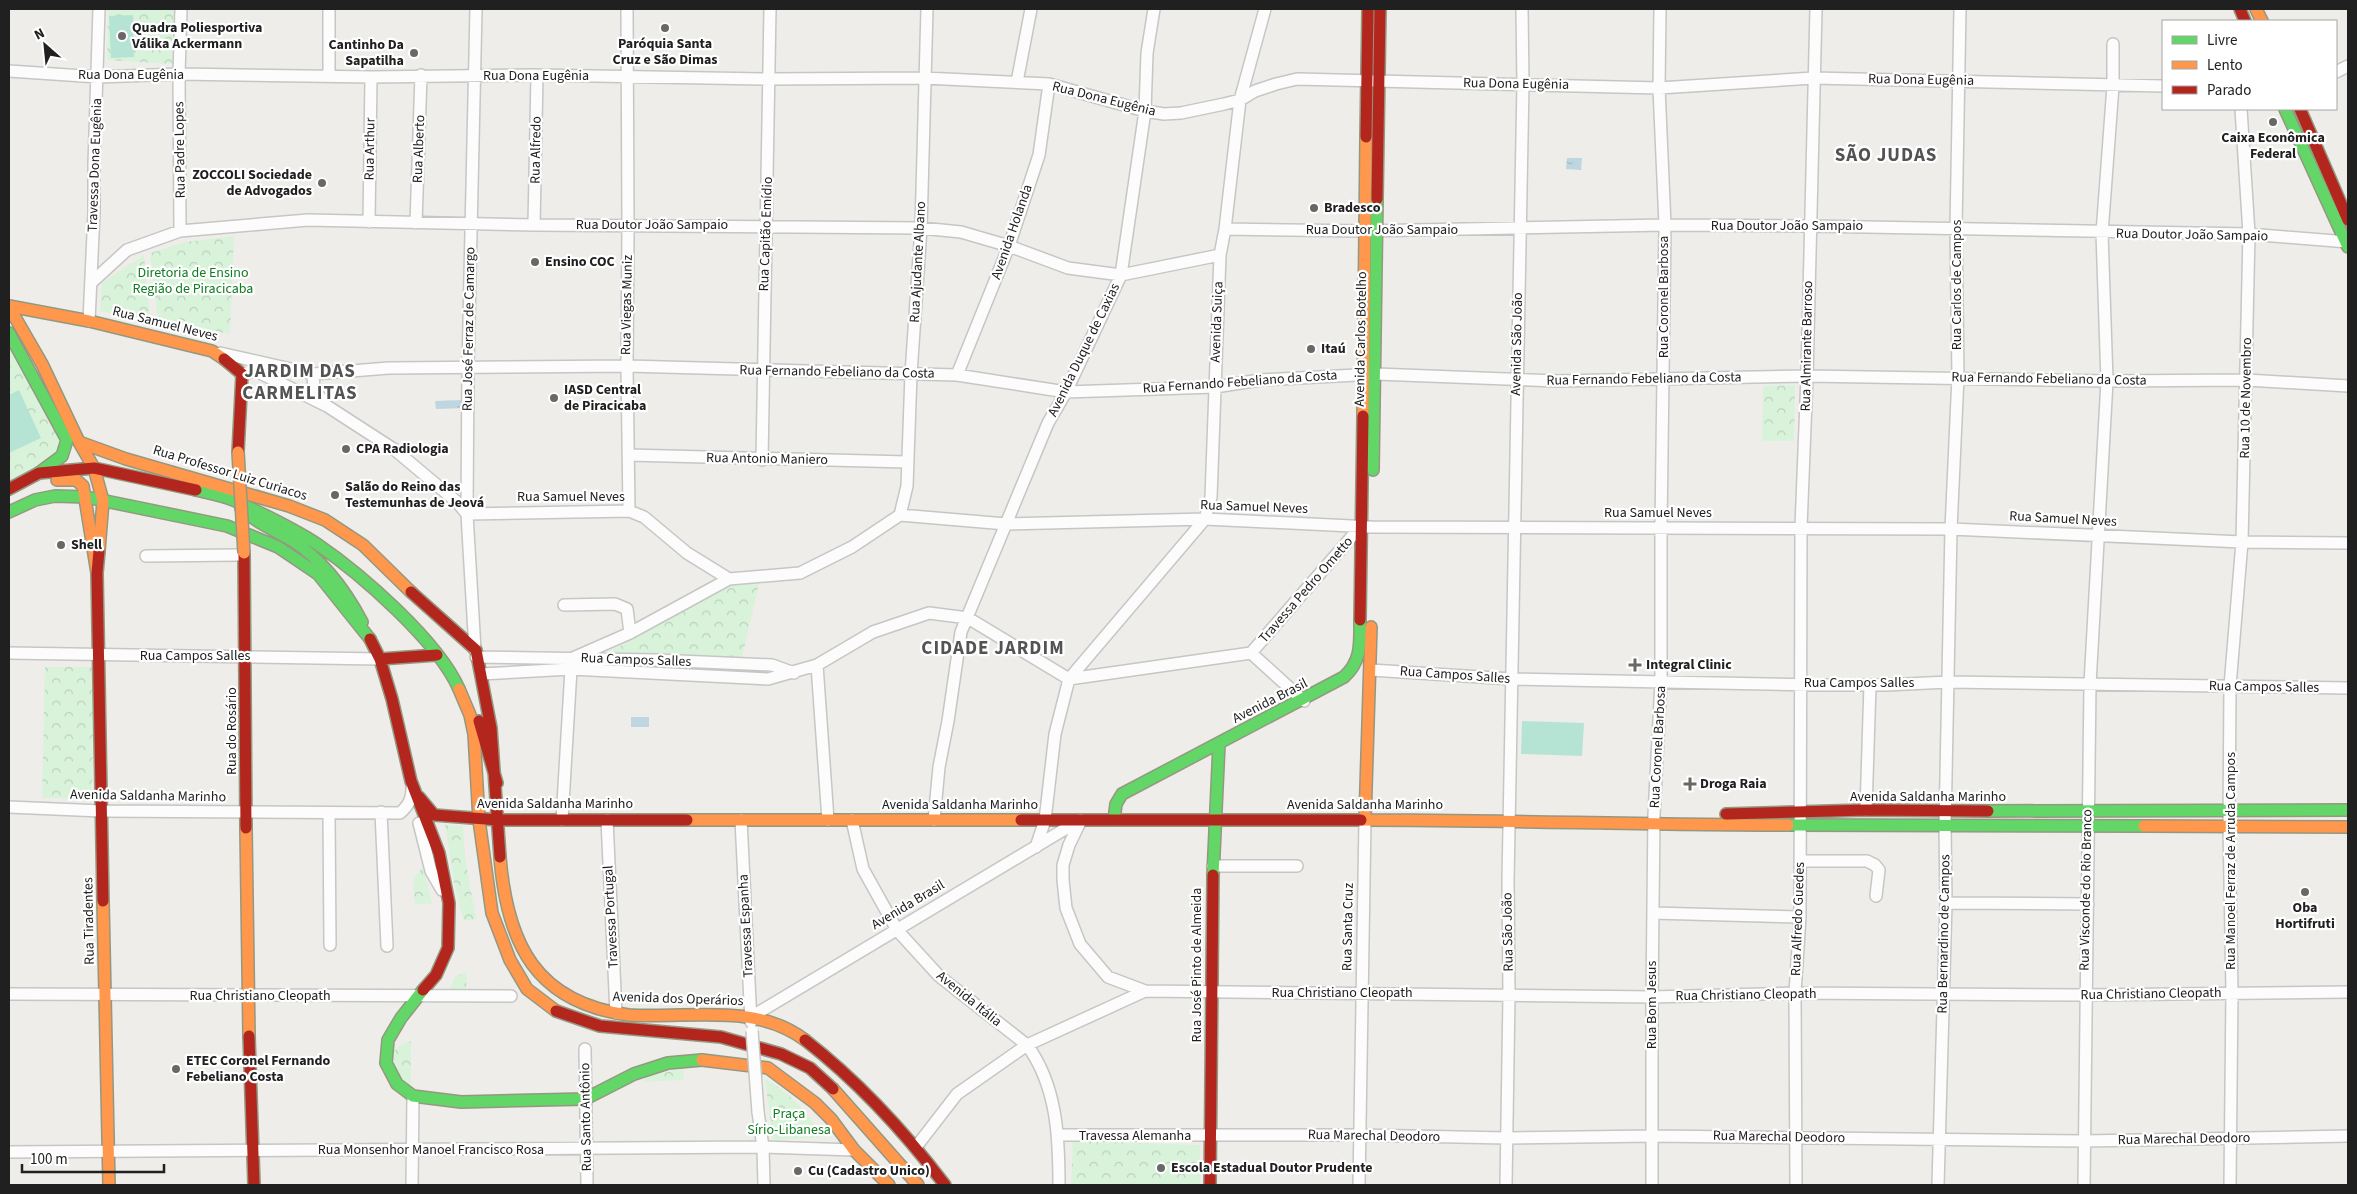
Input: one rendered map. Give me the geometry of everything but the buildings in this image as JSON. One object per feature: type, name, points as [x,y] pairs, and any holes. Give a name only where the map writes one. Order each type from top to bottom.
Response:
[{"type":"main road","name":"Avenida Carlos Botelho","points":[[1360,648],[1376,374],[1378,230],[1374,83],[1368,9]]},
{"type":"main road","name":"Avenida Carlos Botelho","points":[[1371,670],[1366,527],[1365,231],[1380,9]]},
{"type":"main road","points":[[2284,110],[2348,244]]},
{"type":"main road","points":[[2300,110],[2348,220]]},
{"type":"main road","points":[[9,306],[42,364],[79,442],[94,468],[102,501],[97,573]]},
{"type":"main road","name":"Rua Samuel Neves","points":[[9,306],[89,321],[212,351]]},
{"type":"main road","points":[[9,333],[66,440],[68,448],[64,455],[39,473],[12,488]]},
{"type":"main road","points":[[212,351],[242,374]]},
{"type":"main road","name":"Rua do Rosário","points":[[242,374],[238,452],[247,656],[248,996],[254,1185]]},
{"type":"main road","name":"Rua Professor Luiz Curiacos","points":[[79,442],[107,453],[303,510],[341,528],[476,654]]},
{"type":"main road","points":[[39,473],[94,468],[168,482],[231,499],[316,544],[375,591],[402,616],[437,655],[481,725],[497,782]]},
{"type":"main road","points":[[12,488],[45,480],[76,480],[83,486],[97,573]]},
{"type":"main road","points":[[168,482],[203,480]]},
{"type":"main road","points":[[9,512],[35,500],[55,496],[86,497],[180,515],[236,530],[278,547],[318,574],[369,637]]},
{"type":"main road","points":[[241,508],[252,520],[279,533],[306,551],[331,572],[352,601],[380,659],[404,742],[416,797],[439,853],[449,903],[448,948],[436,975],[401,1018],[388,1040],[386,1063],[397,1084],[405,1092],[414,1096],[461,1102],[585,1099],[634,1074],[668,1063],[700,1060],[768,1068],[815,1103],[831,1119],[854,1150],[889,1185]]},
{"type":"main road","name":"Rua Tiradentes","points":[[97,573],[109,1185]]},
{"type":"main road","points":[[1360,648],[1371,670]]},
{"type":"main road","points":[[1348,674],[1356,665],[1360,648]]},
{"type":"main road","name":"Avenida dos Operários","points":[[476,654],[489,709],[497,782],[499,867],[508,918],[524,955],[542,977],[564,996],[582,1004],[616,1014],[751,1017],[782,1025],[806,1041],[845,1072],[916,1146],[945,1185]]},
{"type":"main road","points":[[380,659],[437,655]]},
{"type":"main road","name":"Rua Santa Cruz","points":[[1365,820],[1371,670]]},
{"type":"main road","points":[[1348,674],[1362,676],[1370,683]]},
{"type":"main road","name":"Avenida Brasil","points":[[1114,820],[1116,804],[1122,794],[1304,701],[1348,674]]},
{"type":"main road","points":[[456,683],[470,715],[474,734],[480,820],[492,913],[510,960],[526,989],[550,1009],[600,1026],[669,1034],[721,1037],[781,1054],[810,1068],[843,1099],[918,1185]]},
{"type":"main road","name":"Rua José Pinto de Almeida","points":[[1210,1185],[1213,866],[1219,744]]},
{"type":"main road","name":"Avenida Saldanha Marinho","points":[[416,797],[434,815],[480,820],[1654,820],[1866,810],[1946,812],[2230,809],[2348,810]]},
{"type":"main road","name":"Avenida Saldanha Marinho","points":[[1654,820],[1800,826],[1945,825],[2088,827],[2230,825],[2348,827]]},
{"type":"street","name":"Travessa Dona Eugênia","points":[[89,321],[92,282],[100,9]]},
{"type":"street","name":"Rua Padre Lopes","points":[[180,231],[179,74],[181,9]]},
{"type":"street","points":[[329,9],[329,75]]},
{"type":"street","name":"Rua José Ferraz de Camargo","points":[[476,9],[468,366],[467,514],[476,654]]},
{"type":"street","name":"Rua Viegas Muniz","points":[[627,9],[629,511]]},
{"type":"street","name":"Rua Capitão Emídio","points":[[762,460],[762,371],[767,226],[770,9]]},
{"type":"street","name":"Rua Ajudante Albano","points":[[900,515],[907,486],[911,374],[922,228],[927,9]]},
{"type":"street","points":[[1017,82],[1031,9]]},
{"type":"street","name":"Avenida Duque de Caxias","points":[[934,820],[939,766],[948,721],[961,632],[1048,423],[1066,392],[1121,275],[1145,111],[1147,53],[1154,9]]},
{"type":"street","name":"Avenida Suiça","points":[[1069,679],[1205,519],[1211,497],[1220,255],[1226,229],[1240,100],[1265,9]]},
{"type":"street","name":"Avenida São João","points":[[1512,679],[1516,379],[1523,84],[1522,9]]},
{"type":"street","name":"Rua Coronel Barbosa","points":[[1654,820],[1662,681],[1661,528],[1665,225],[1658,88],[1660,9]]},
{"type":"street","name":"Rua Almirante Barroso","points":[[1802,684],[1801,527],[1807,376],[1816,9]]},
{"type":"street","name":"Rua Carlos de Campos","points":[[1948,682],[1951,528],[1958,377],[1956,228],[1960,9]]},
{"type":"street","name":"Rua Visconde do Rio Branco","points":[[2084,1185],[2090,684],[2107,380],[2102,233],[2113,86],[2113,44]]},
{"type":"street","name":"Rua Dona Eugênia","points":[[9,71],[98,77],[179,74],[371,77],[537,75],[770,79],[925,78],[1049,84],[1145,111],[1181,113],[1240,100],[1255,91],[1287,80],[1658,88],[1813,78],[2162,86]]},
{"type":"street","name":"Rua Alberto","points":[[416,223],[421,75]]},
{"type":"street","name":"Rua Alfredo","points":[[534,225],[537,75]]},
{"type":"street","name":"Rua Arthur","points":[[369,222],[371,77]]},
{"type":"street","name":"Avenida Holanda","points":[[957,375],[1010,246],[1039,155],[1049,84]]},
{"type":"street","name":"Rua 10 de Novembro","points":[[2230,686],[2242,542],[2247,380],[2249,234],[2240,110]]},
{"type":"street","name":"Rua Doutor João Sampaio","points":[[92,282],[127,250],[180,231],[308,220],[534,225],[922,228],[961,232],[1010,246],[1068,268],[1121,275],[1220,255]]},
{"type":"street","name":"Rua Doutor João Sampaio","points":[[1226,229],[1365,231],[1665,225],[1810,226],[2102,233],[2249,234],[2348,244]]},
{"type":"street","name":"Rua Samuel Neves","points":[[212,351],[313,374]]},
{"type":"street","name":"Rua Fernando Febeliano da Costa","points":[[313,374],[389,368],[627,366],[957,375],[1066,392],[1214,387],[1260,380],[1364,374],[1556,381],[1807,376],[2247,380],[2348,386]]},
{"type":"street","points":[[242,374],[256,372],[327,406],[395,450],[457,502],[467,514]]},
{"type":"street","points":[[313,374],[314,390],[327,406]]},
{"type":"street","name":"Rua Antonio Maniero","points":[[628,455],[762,460],[907,462]]},
{"type":"street","name":"Rua Samuel Neves","points":[[467,514],[629,511],[644,517],[687,553],[729,579]]},
{"type":"street","points":[[562,820],[572,664],[729,579],[800,573],[852,547],[900,515]]},
{"type":"street","name":"Rua Samuel Neves","points":[[900,515],[1006,524],[1205,519],[1366,527],[1951,528],[2242,542],[2348,543]]},
{"type":"street","name":"Travessa Pedro Ometto","points":[[1251,653],[1366,527]]},
{"type":"street","points":[[236,530],[241,554],[239,625]]},
{"type":"street","points":[[146,556],[241,554]]},
{"type":"street","points":[[564,605],[615,604],[627,609],[630,633]]},
{"type":"street","name":"Rua Campos Salles","points":[[476,654],[572,664],[657,666],[768,679],[817,665],[873,632],[929,614],[968,618],[1069,679]]},
{"type":"street","name":"Rua Campos Salles","points":[[9,653],[380,659]]},
{"type":"street","points":[[1036,847],[1045,820],[1055,734],[1069,679],[1251,653],[1304,701]]},
{"type":"street","name":"Rua Campos Salles","points":[[481,674],[572,664]]},
{"type":"street","points":[[817,665],[828,820]]},
{"type":"street","name":"Rua Campos Salles","points":[[1371,670],[1512,679],[1870,685],[1948,682],[2348,688]]},
{"type":"street","name":"Rua São João","points":[[1506,1185],[1509,995],[1508,881],[1512,679]]},
{"type":"street","name":"Rua Bernardino de Campos","points":[[1938,1185],[1946,903],[1945,825],[1948,682]]},
{"type":"street","name":"Rua Alfredo Guedes","points":[[1796,1185],[1795,993],[1800,917],[1802,684]]},
{"type":"street","points":[[1866,810],[1870,685]]},
{"type":"street","name":"Rua Manoel Ferraz de Arruda Campos","points":[[2230,686],[2232,992],[2230,1185]]},
{"type":"street","name":"Avenida Saldanha Marinho","points":[[9,807],[101,811],[400,813],[416,797]]},
{"type":"street","points":[[381,812],[387,946]]},
{"type":"street","points":[[329,813],[330,944]]},
{"type":"street","name":"Travessa Portugal","points":[[607,820],[616,1014]]},
{"type":"street","name":"Travessa Espanha","points":[[741,820],[751,1017],[758,1112],[763,1148],[764,1185]]},
{"type":"street","name":"Avenida Itália","points":[[852,820],[863,869],[897,930],[939,976],[1027,1045],[1038,1059],[1055,1113],[1059,1135],[1059,1185]]},
{"type":"street","points":[[1081,820],[1069,846],[1064,865],[1063,880],[1066,908],[1080,944],[1108,976],[1145,991]]},
{"type":"street","name":"Avenida Brasil","points":[[751,1017],[1081,820]]},
{"type":"street","name":"Rua Santa Cruz","points":[[1359,1185],[1365,820]]},
{"type":"street","name":"Rua Bom Jesus","points":[[1652,1185],[1654,820]]},
{"type":"street","points":[[1800,861],[1867,861],[1875,865],[1879,870],[1876,896]]},
{"type":"street","points":[[1213,866],[1298,866]]},
{"type":"street","points":[[1946,903],[2088,904]]},
{"type":"street","points":[[1653,913],[1800,917]]},
{"type":"street","points":[[916,1146],[957,1094],[1027,1045],[1145,991]]},
{"type":"street","name":"Rua Christiano Cleopath","points":[[1145,991],[1362,992],[1652,997],[1795,993],[2085,995],[2348,992]]},
{"type":"street","name":"Rua Christiano Cleopath","points":[[9,994],[511,996]]},
{"type":"street","name":"Rua Santo Antônio","points":[[585,1049],[587,1185]]},
{"type":"street","points":[[412,1185],[414,1096]]},
{"type":"street","name":"Travessa Alemanha","points":[[1059,1135],[1210,1136]]},
{"type":"street","name":"Rua Marechal Deodoro","points":[[1210,1136],[1359,1135],[1507,1138],[1653,1136],[2084,1141],[2348,1136]]},
{"type":"street","name":"Rua Monsenhor Manoel Francisco Rosa","points":[[9,1152],[763,1148],[854,1150]]},
{"type":"green space","points":[[108,9],[177,9],[173,64],[107,60]]},
{"type":"green space","name":"Quadra Poliesportiva Válika Ackermann","points":[[133,15],[134,57],[111,58],[109,16]]},
{"type":"green space","name":"Diretoria de Ensino Região de Piracicaba","points":[[234,236],[230,334],[158,321],[150,253],[185,242]]},
{"type":"green space","points":[[144,255],[150,319],[100,311],[102,283]]},
{"type":"green space","points":[[9,333],[68,448],[9,489]]},
{"type":"green space","points":[[1795,385],[1794,441],[1762,441],[1763,386]]},
{"type":"green space","points":[[19,390],[41,438],[9,453],[9,395]]},
{"type":"green space","points":[[759,583],[742,658],[606,654],[729,585]]},
{"type":"green space","points":[[45,667],[94,667],[92,799],[42,798]]},
{"type":"green space","points":[[1522,721],[1584,723],[1582,756],[1521,754]]},
{"type":"green space","points":[[445,825],[463,826],[465,857],[476,919],[464,921],[454,882]]},
{"type":"green space","points":[[423,867],[432,903],[415,905],[413,879]]},
{"type":"green space","points":[[467,972],[466,989],[450,989],[455,976]]},
{"type":"green space","points":[[411,1041],[411,1085],[398,1076],[393,1064],[393,1052],[402,1044]]},
{"type":"green space","points":[[683,1069],[684,1080],[643,1082],[649,1075]]},
{"type":"green space","name":"Praça Sírio-Libanesa","points":[[765,1079],[798,1104],[822,1137],[773,1140]]},
{"type":"green space","points":[[1073,1141],[1200,1145],[1200,1185],[1071,1185]]},
{"type":"water","points":[[1567,158],[1582,158],[1581,170],[1566,169]]},
{"type":"water","points":[[464,400],[465,408],[436,409],[435,401]]},
{"type":"water","points":[[631,717],[649,717],[649,727],[631,727]]},
{"type":"traffic: fast","points":[[2285,110],[2348,247]]},
{"type":"traffic: fast","points":[[1373,470],[1377,199]]},
{"type":"traffic: fast","points":[[9,333],[67,440],[62,456],[39,473]]},
{"type":"traffic: fast","points":[[196,490],[229,498],[276,520],[335,557],[376,590],[416,630],[449,670],[459,689]]},
{"type":"traffic: fast","points":[[9,512],[35,500],[55,496],[86,497],[227,526],[278,547],[318,574],[370,639]]},
{"type":"traffic: fast","points":[[241,508],[259,522],[293,541],[324,567],[341,588],[362,622]]},
{"type":"traffic: fast","points":[[1114,820],[1116,804],[1122,794],[1344,677],[1354,665],[1359,651],[1360,620]]},
{"type":"traffic: fast","points":[[1213,875],[1219,744]]},
{"type":"traffic: fast","points":[[1988,811],[2348,810]]},
{"type":"traffic: fast","points":[[1788,825],[2144,826]]},
{"type":"traffic: fast","points":[[423,990],[401,1018],[388,1040],[386,1063],[397,1084],[413,1096],[461,1102],[585,1099],[634,1074],[668,1063],[702,1060]]},
{"type":"traffic: slow","points":[[2256,9],[2262,20]]},
{"type":"traffic: slow","points":[[1363,416],[1366,137]]},
{"type":"traffic: slow","points":[[9,306],[89,321],[212,351],[224,359]]},
{"type":"traffic: slow","points":[[9,307],[42,364],[79,442],[94,468],[103,501],[99,551]]},
{"type":"traffic: slow","points":[[79,442],[126,459],[289,506],[325,520],[363,545],[411,592]]},
{"type":"traffic: slow","points":[[238,452],[244,553]]},
{"type":"traffic: slow","points":[[57,480],[76,480],[83,486],[97,573]]},
{"type":"traffic: slow","points":[[1365,820],[1371,627]]},
{"type":"traffic: slow","points":[[459,689],[470,715],[474,734],[479,820],[492,913],[510,960],[527,989],[556,1011]]},
{"type":"traffic: slow","points":[[687,820],[1021,820]]},
{"type":"traffic: slow","points":[[1361,820],[1788,825]]},
{"type":"traffic: slow","points":[[2144,826],[2348,827]]},
{"type":"traffic: slow","points":[[246,828],[249,1036]]},
{"type":"traffic: slow","points":[[500,857],[510,917],[519,942],[532,964],[549,983],[571,997],[597,1008],[629,1015],[743,1016],[786,1028],[805,1040]]},
{"type":"traffic: slow","points":[[103,901],[109,1185]]},
{"type":"traffic: slow","points":[[702,1060],[768,1068],[815,1103],[831,1119],[854,1150],[889,1185]]},
{"type":"traffic: slow","points":[[833,1089],[918,1185]]},
{"type":"traffic: jam","points":[[1366,137],[1368,9]]},
{"type":"traffic: jam","points":[[1377,199],[1380,9]]},
{"type":"traffic: jam","points":[[2240,9],[2245,20]]},
{"type":"traffic: jam","points":[[2300,110],[2348,220]]},
{"type":"traffic: jam","points":[[224,359],[242,374],[238,452]]},
{"type":"traffic: jam","points":[[1360,620],[1363,416]]},
{"type":"traffic: jam","points":[[9,489],[39,473],[94,468],[196,490]]},
{"type":"traffic: jam","points":[[99,551],[97,573],[103,901]]},
{"type":"traffic: jam","points":[[244,553],[246,828]]},
{"type":"traffic: jam","points":[[411,592],[476,650],[491,728],[500,857]]},
{"type":"traffic: jam","points":[[370,639],[380,659],[392,699],[411,781],[439,853],[449,903],[448,948],[436,975],[423,990]]},
{"type":"traffic: jam","points":[[380,659],[437,655]]},
{"type":"traffic: jam","points":[[479,721],[497,783]]},
{"type":"traffic: jam","points":[[419,797],[434,815],[498,820],[687,820]]},
{"type":"traffic: jam","points":[[1726,814],[1866,810],[1988,811]]},
{"type":"traffic: jam","points":[[1021,820],[1361,820]]},
{"type":"traffic: jam","points":[[1210,1185],[1213,875]]},
{"type":"traffic: jam","points":[[556,1011],[600,1026],[721,1037],[781,1054],[810,1068],[833,1089]]},
{"type":"traffic: jam","points":[[249,1036],[254,1185]]},
{"type":"traffic: jam","points":[[805,1040],[844,1073],[880,1108],[945,1185]]},
{"type":"place","name":"Paróquia Santa Cruz e São Dimas","points":[[665,28]]},
{"type":"place","name":"Quadra Poliesportiva Válika Ackermann","points":[[122,36]]},
{"type":"place","name":"Cantinho Da Sapatilha","points":[[414,53]]},
{"type":"place","name":"Caixa Econômica Federal","points":[[2273,122]]},
{"type":"place","name":"ZOCCOLI Sociedade de Advogados","points":[[322,183]]},
{"type":"place","name":"Bradesco","points":[[1314,208]]},
{"type":"place","name":"Ensino COC","points":[[535,262]]},
{"type":"place","name":"Itaú","points":[[1311,349]]},
{"type":"place","name":"IASD Central de Piracicaba","points":[[554,398]]},
{"type":"place","name":"CPA Radiologia","points":[[346,449]]},
{"type":"place","name":"Salão do Reino das Testemunhas de Jeová","points":[[335,495]]},
{"type":"place","name":"Shell","points":[[61,545]]},
{"type":"place","name":"Integral Clinic","points":[[1635,665]]},
{"type":"place","name":"Droga Raia","points":[[1690,784]]},
{"type":"place","name":"Oba Hortifruti","points":[[2305,892]]},
{"type":"place","name":"ETEC Coronel Fernando Febeliano Costa","points":[[176,1069]]},
{"type":"place","name":"Escola Estadual Doutor Prudente","points":[[1161,1168]]},
{"type":"place","name":"Cu (Cadastro Unico)","points":[[798,1171]]},
{"type":"district","name":"SÃO JUDAS","points":[[1886,155]]},
{"type":"district","name":"JARDIM DAS CARMELITAS","points":[[300,382]]},
{"type":"district","name":"CIDADE JARDIM","points":[[993,648]]}]
